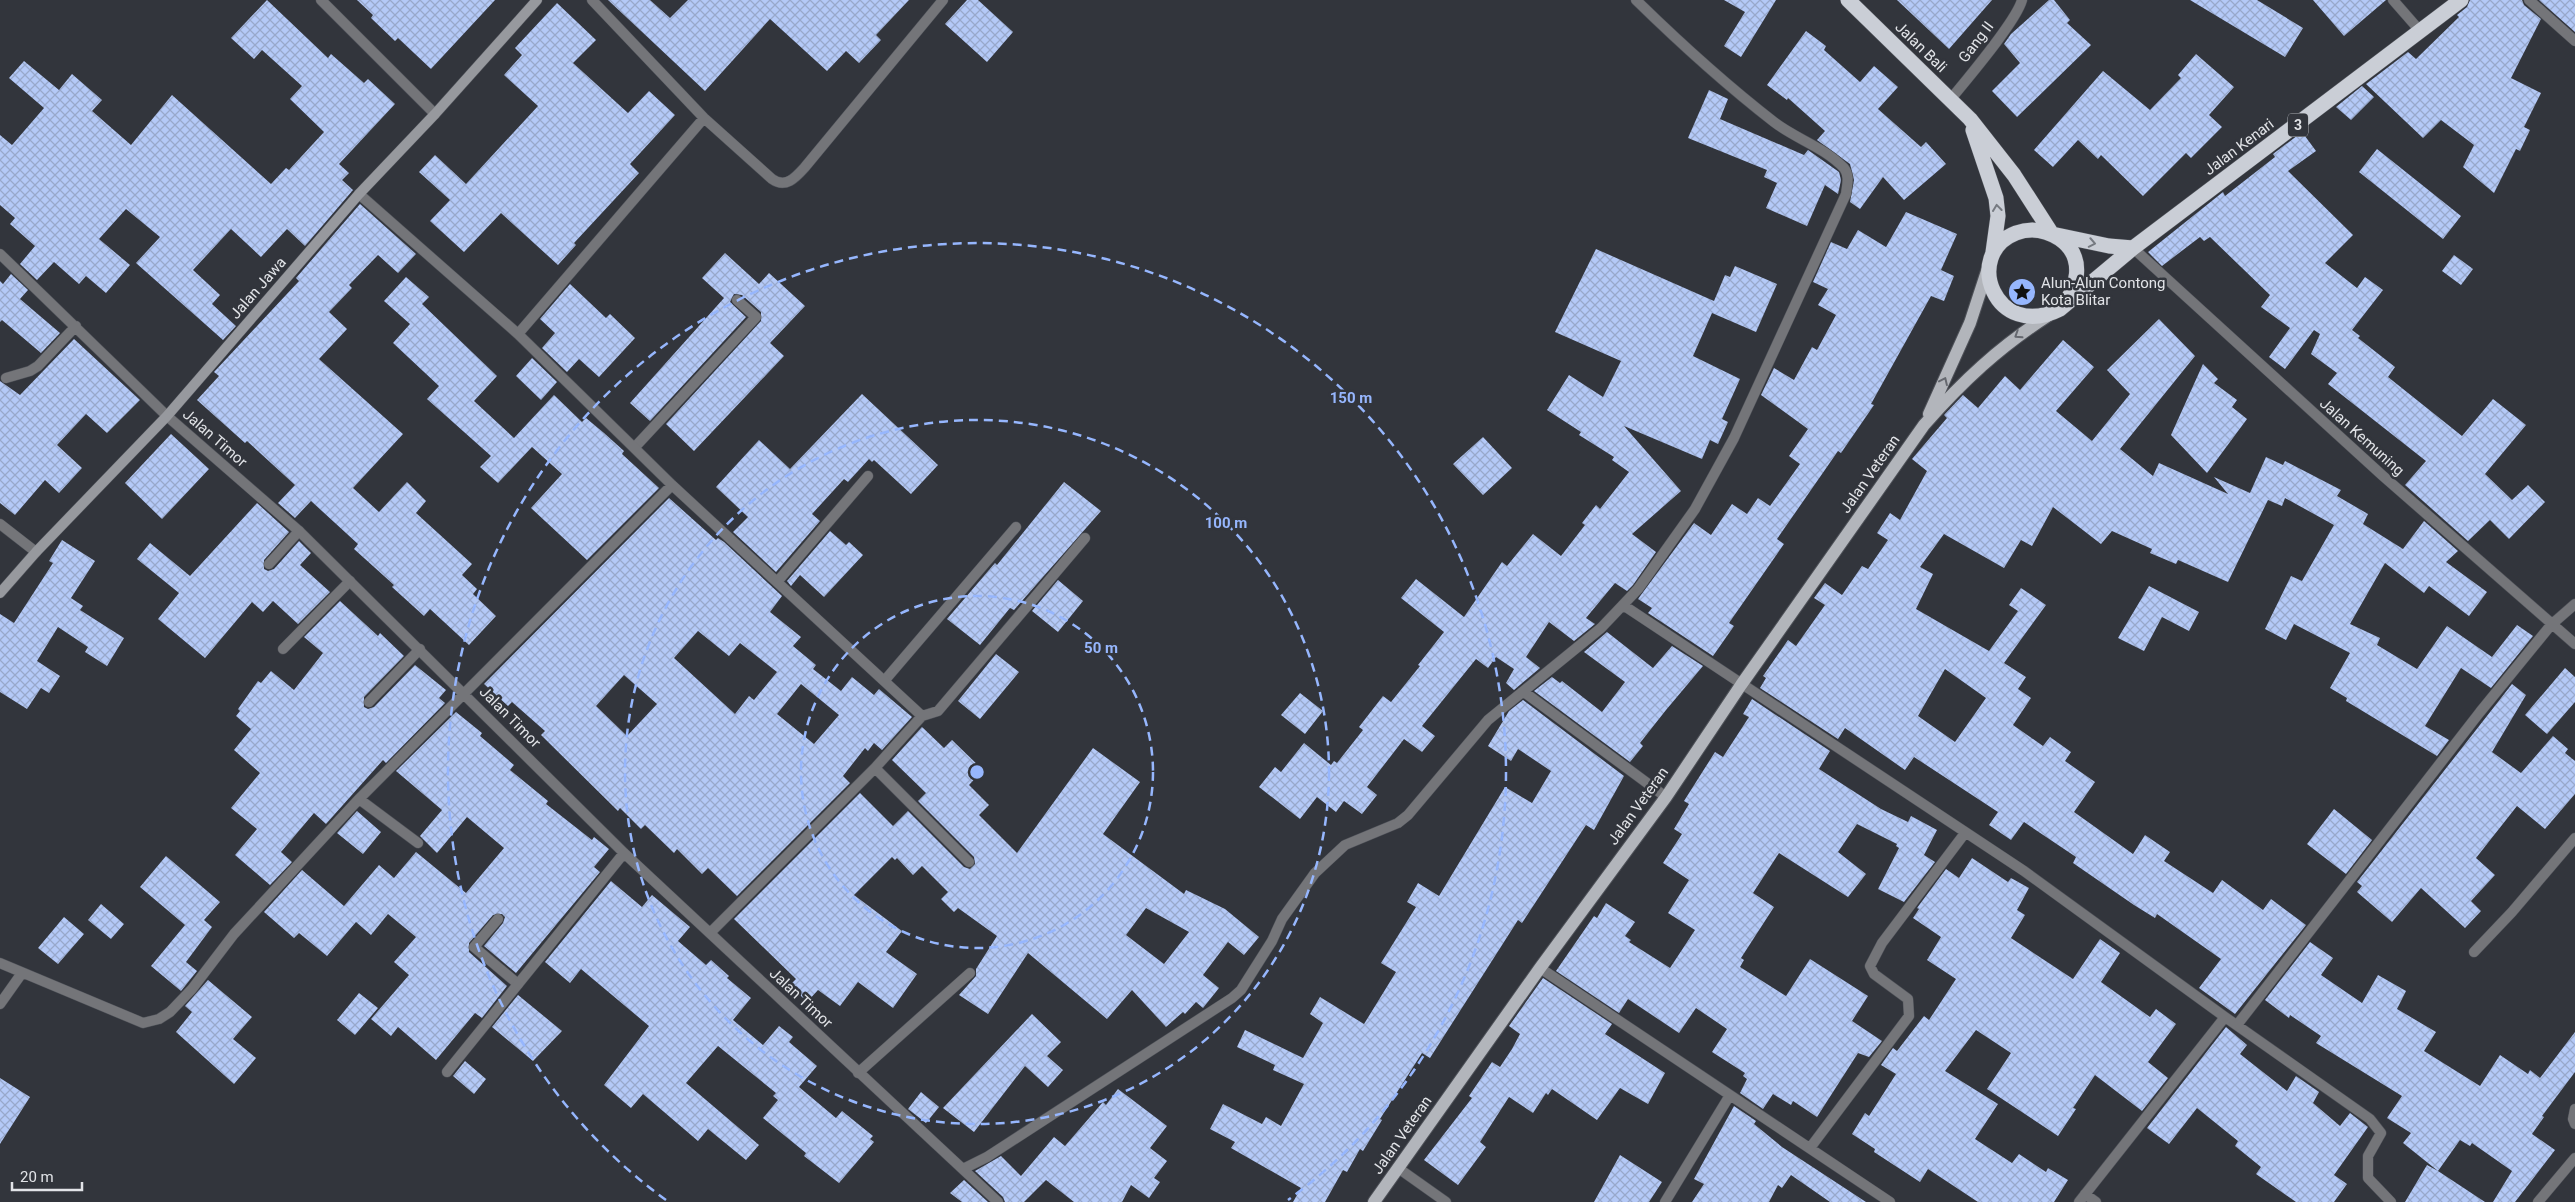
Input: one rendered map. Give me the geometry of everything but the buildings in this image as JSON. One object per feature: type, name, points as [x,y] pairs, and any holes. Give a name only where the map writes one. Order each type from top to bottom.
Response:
[{"type":"highway","name":"Jalan Bali","points":[[1848,0],[1970,119]]},
{"type":"highway","name":"Jalan Kenari","points":[[2133,248],[2461,0]]},
{"type":"highway","name":"3","points":[[1970,119],[1996,198],[1998,216],[1989,270],[1990,284],[1996,298],[2006,308],[2018,315],[2033,318],[2047,316],[2060,309],[2133,248]]},
{"type":"highway","name":"3","points":[[1970,119],[2014,175],[2052,234],[2063,241],[2071,251],[2076,269],[2075,288],[2060,309]]},
{"type":"highway","points":[[1992,256],[2000,244],[2024,230],[2038,230],[2109,246],[2133,248]]},
{"type":"main road","name":"Jalan Veteran","points":[[1924,426],[1970,323],[1992,256]]},
{"type":"main road","name":"Jalan Veteran","points":[[1374,1202],[1540,968],[1666,797],[1741,685],[1924,426],[1957,388],[1994,354],[2012,339],[2060,309]]},
{"type":"street","points":[[321,0],[435,114]]},
{"type":"street","name":"Jalan Jawa","points":[[0,593],[36,552],[167,416],[359,194],[435,114],[537,0]]},
{"type":"street","points":[[592,0],[704,118],[772,180],[781,183],[792,181],[944,0]]},
{"type":"street","points":[[968,1171],[986,1157],[1237,994],[1272,941],[1286,912],[1315,872],[1345,845],[1398,823],[1408,815],[1488,720],[1527,694],[1601,628],[1638,589],[1695,509],[1714,478],[1754,396],[1846,194],[1848,180],[1846,170],[1823,150],[1776,123],[1708,67],[1636,0]]},
{"type":"street","name":"Gang II","points":[[1950,100],[2012,19],[2022,0]]},
{"type":"street","points":[[2393,0],[2421,32]]},
{"type":"street","points":[[2530,0],[2575,41]]},
{"type":"street","points":[[518,334],[704,118]]},
{"type":"street","points":[[359,194],[518,334],[672,485],[922,716]]},
{"type":"street","name":"Jalan Kemuning","points":[[2133,248],[2361,456],[2551,625],[2575,644]]},
{"type":"street","name":"Jalan Timor","points":[[0,254],[167,416],[300,531],[624,852],[858,1073],[968,1171],[998,1202]]},
{"type":"street","points":[[635,447],[756,317],[737,300]]},
{"type":"street","points":[[6,378],[30,371],[38,366],[76,326]]},
{"type":"street","points":[[777,582],[868,476]]},
{"type":"street","points":[[0,963],[143,1023],[160,1020],[192,989],[234,934],[360,799],[672,485]]},
{"type":"street","points":[[0,524],[36,552]]},
{"type":"street","points":[[885,680],[1016,527]]},
{"type":"street","points":[[269,564],[300,531]]},
{"type":"street","points":[[710,933],[875,768],[922,716],[938,710],[1085,538]]},
{"type":"street","points":[[283,649],[350,581]]},
{"type":"street","points":[[2237,1025],[2480,712],[2551,625],[2575,604]]},
{"type":"street","points":[[1622,605],[2024,871],[2225,1017],[2354,1106],[2378,1127],[2381,1133],[2368,1156],[2368,1178],[2391,1202]]},
{"type":"street","points":[[369,702],[420,649]]},
{"type":"street","points":[[1527,694],[1666,797]]},
{"type":"street","points":[[875,768],[970,862]]},
{"type":"street","points":[[360,799],[418,844]]},
{"type":"street","points":[[1810,1148],[1909,1016],[1908,999],[1874,974],[1870,966],[1882,943],[1965,832]]},
{"type":"street","points":[[2474,952],[2512,912],[2575,838]]},
{"type":"street","points":[[447,1072],[624,852]]},
{"type":"street","points":[[498,919],[474,947],[518,984]]},
{"type":"street","points":[[1540,968],[1890,1202]]},
{"type":"street","points":[[0,1004],[22,972]]},
{"type":"street","points":[[858,1073],[970,973]]},
{"type":"street","points":[[2096,1202],[2082,1198],[2225,1017]]},
{"type":"street","points":[[1665,1202],[1730,1095]]},
{"type":"street","points":[[2575,1109],[2573,1119],[2575,1124]]},
{"type":"street","points":[[2538,1202],[2575,1158]]},
{"type":"street","points":[[1398,1168],[1446,1202]]},
{"type":"place","name":"Alun-Alun Contong Kota Blitar","points":[[2022,292]]}]
